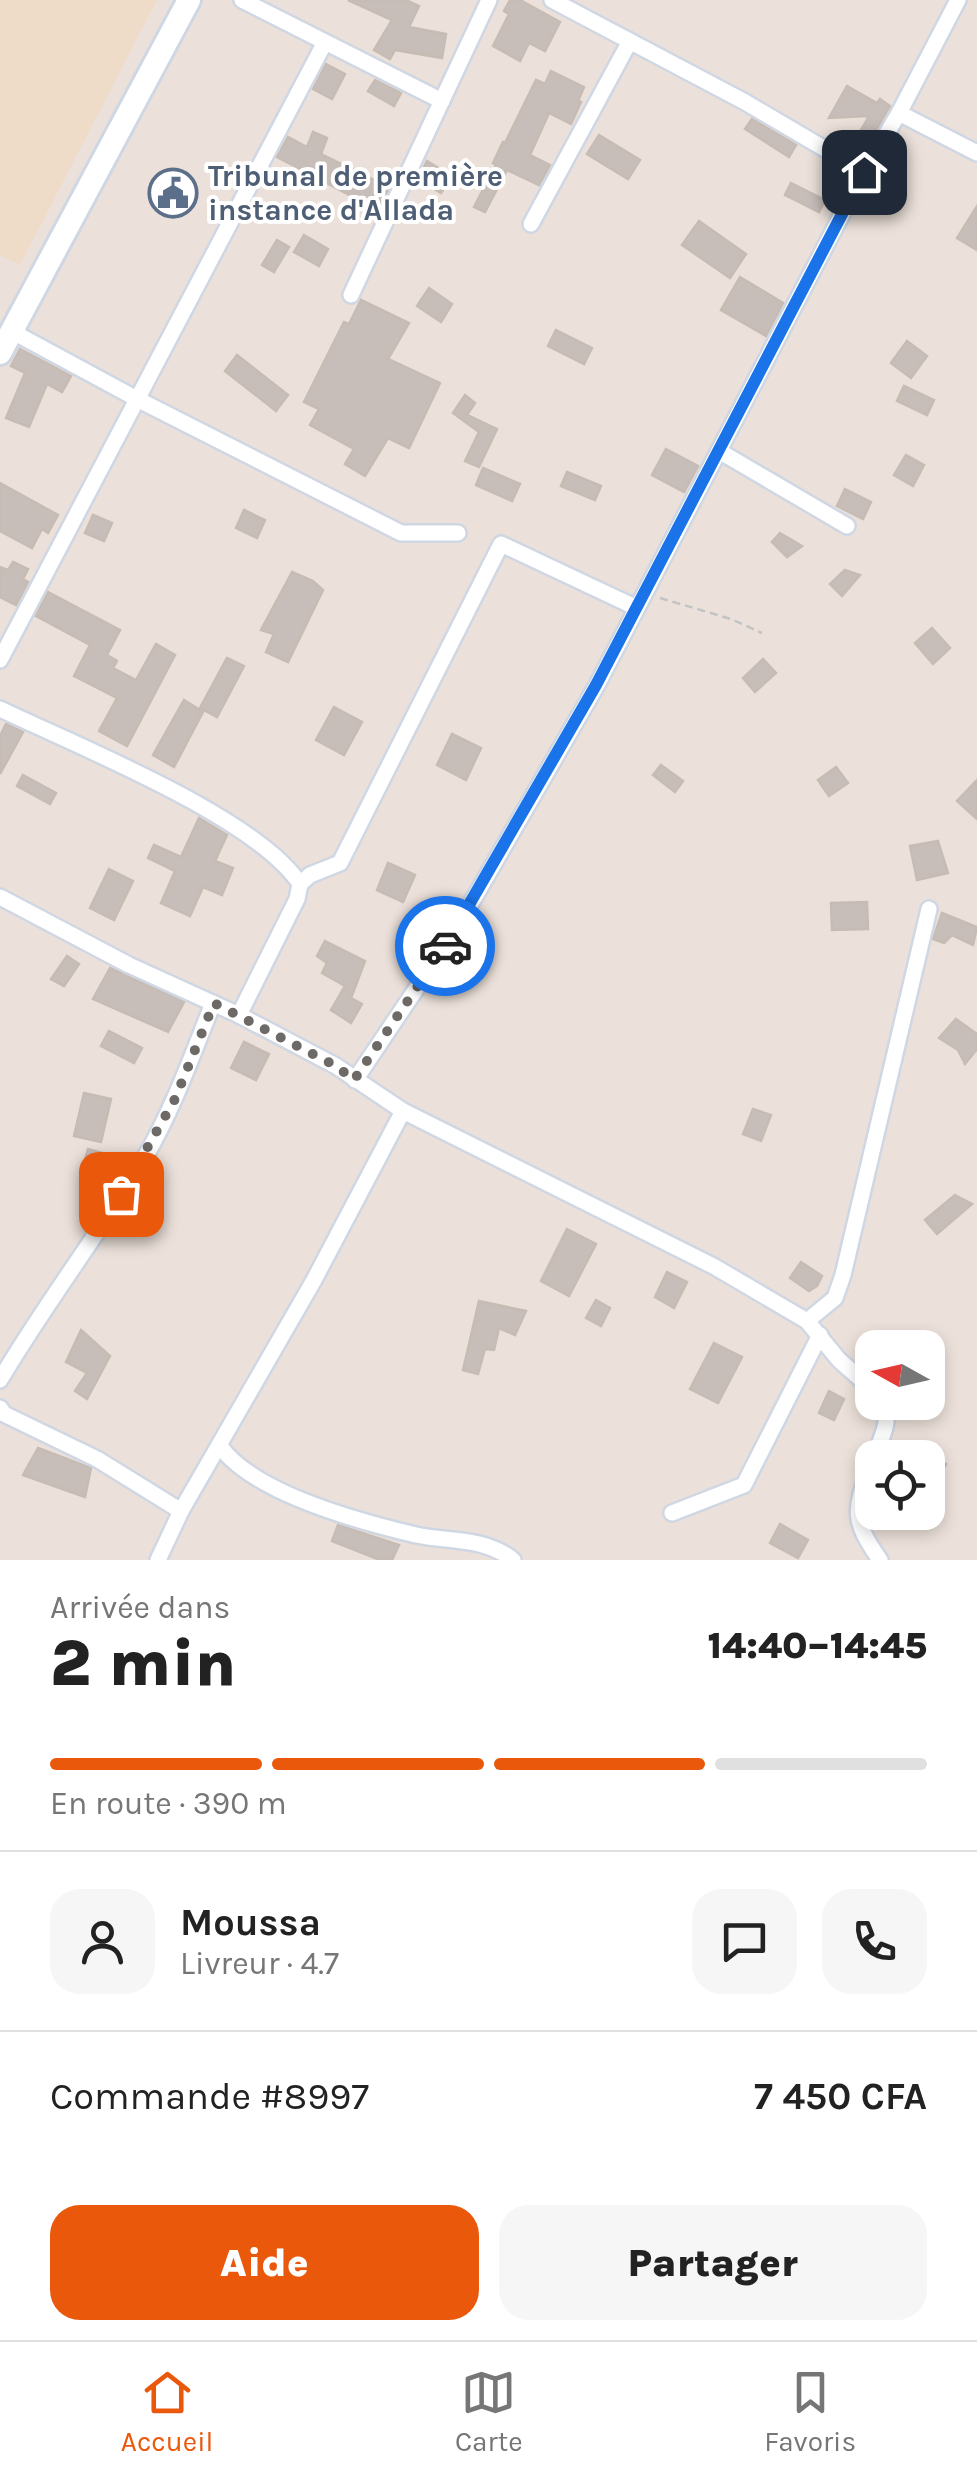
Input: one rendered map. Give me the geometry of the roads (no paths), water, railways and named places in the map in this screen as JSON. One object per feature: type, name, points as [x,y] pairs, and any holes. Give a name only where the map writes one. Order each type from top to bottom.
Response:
[{"type":"main road","points":[[0,353],[189,0]]},
{"type":"street","points":[[242,0],[442,101]]},
{"type":"street","points":[[351,294],[489,0]]},
{"type":"street","points":[[552,0],[746,102],[864,172]]},
{"type":"street","points":[[354,1080],[455,930],[596,685],[958,0]]},
{"type":"street","points":[[531,224],[630,42]]},
{"type":"street","points":[[0,660],[324,44]]},
{"type":"street","points":[[899,114],[977,152]]},
{"type":"street","points":[[13,332],[137,400],[400,532],[458,533]]},
{"type":"street","points":[[719,451],[847,526]]},
{"type":"street","points":[[239,1014],[297,899],[300,884],[310,875],[340,863],[501,544],[641,600]]},
{"type":"street","points":[[0,709],[180,796],[264,845],[300,884]]},
{"type":"street","points":[[0,898],[129,965],[239,1014],[336,1066],[403,1112],[715,1267],[807,1321],[855,1374]]},
{"type":"street","points":[[807,1321],[835,1298],[843,1275],[929,909]]},
{"type":"street","points":[[0,1380],[144,1158],[175,1099],[214,1003]]},
{"type":"street","points":[[158,1560],[181,1511],[314,1280],[403,1112]]},
{"type":"street","points":[[672,1513],[744,1485],[820,1336]]},
{"type":"street","points":[[0,1408],[4,1414],[96,1459],[181,1511]]},
{"type":"street","points":[[220,1446],[240,1469],[262,1483],[418,1535],[490,1546],[512,1560]]},
{"type":"street","points":[[859,1530],[880,1560]]},
{"type":"place","name":"Tribunal de première instance d'Allada","points":[[173,193]]}]
